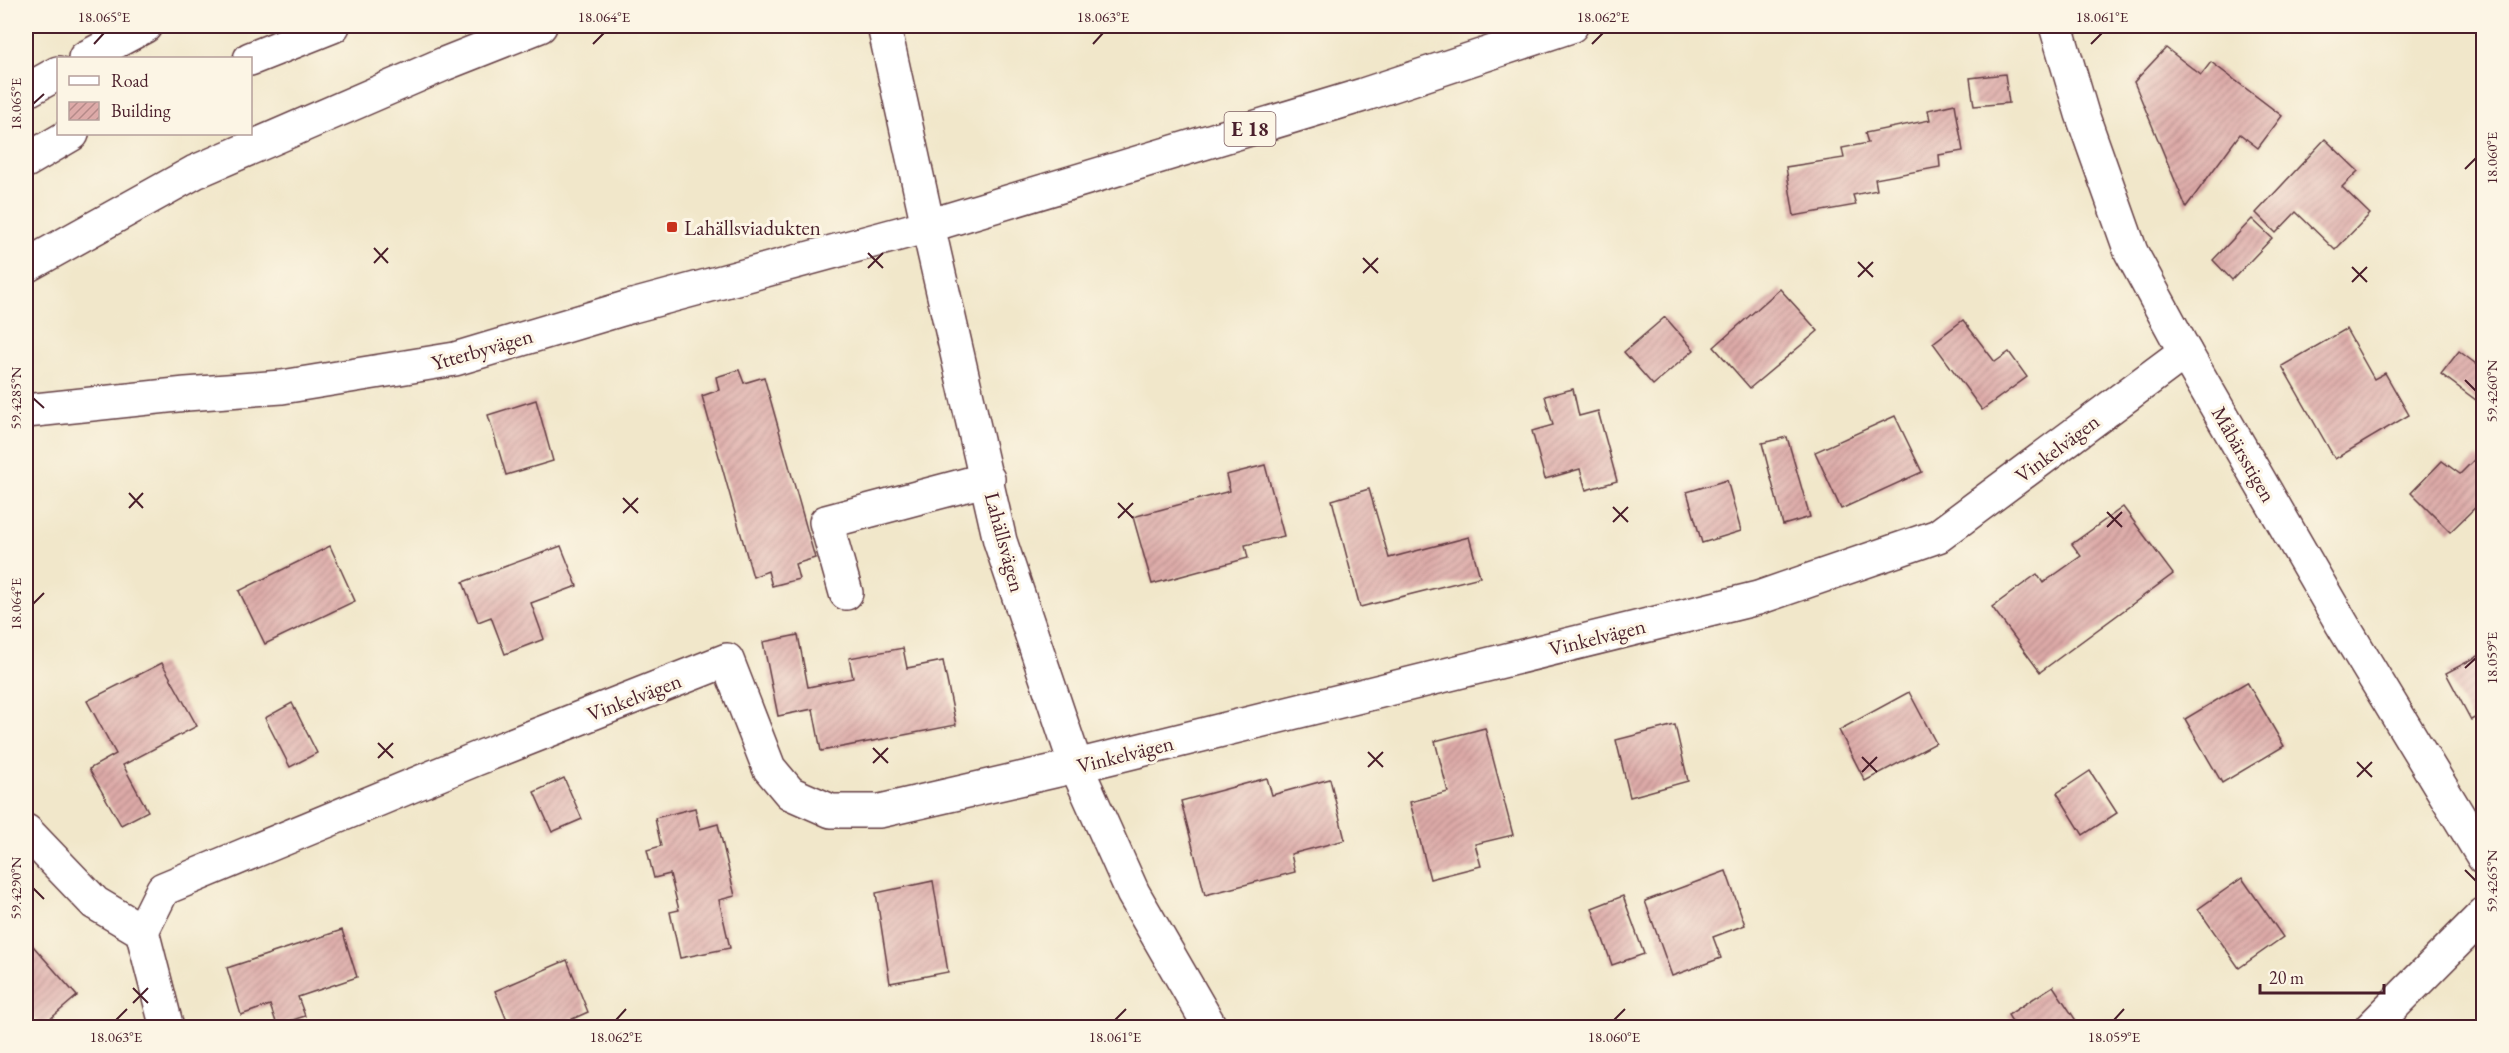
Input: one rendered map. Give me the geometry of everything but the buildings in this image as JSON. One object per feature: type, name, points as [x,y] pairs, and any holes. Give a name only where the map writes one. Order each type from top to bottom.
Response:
[{"type":"main road","points":[[87,57],[145,26]]},
{"type":"main road","points":[[252,58],[333,26]]},
{"type":"main road","points":[[26,266],[195,172],[444,64],[540,26]]},
{"type":"main road","name":"Lahällsvägen","points":[[884,26],[928,226],[988,479],[1000,541],[1076,766],[1133,893],[1211,1028]]},
{"type":"main road","name":"E 18","points":[[928,226],[1363,95],[1571,26]]},
{"type":"main road","name":"Måbärsstigen","points":[[2056,26],[2082,114],[2131,252],[2185,352],[2342,624],[2484,858]]},
{"type":"main road","points":[[26,91],[57,74]]},
{"type":"main road","points":[[26,161],[70,135]]},
{"type":"main road","name":"Ytterbyvägen","points":[[26,411],[186,394],[282,387],[455,359],[607,313],[928,226]]},
{"type":"main road","name":"Vinkelvägen","points":[[142,931],[163,889],[476,759],[727,660],[769,768],[790,793],[831,811],[880,811],[1076,766],[1758,598],[1938,536],[2185,352]]},
{"type":"main road","points":[[846,593],[826,522],[988,479]]},
{"type":"main road","points":[[26,831],[95,903],[142,931],[167,1028]]},
{"type":"main road","points":[[2371,1028],[2484,914]]},
{"type":"place","name":"Lahällsviadukten","points":[[672,227]]}]
